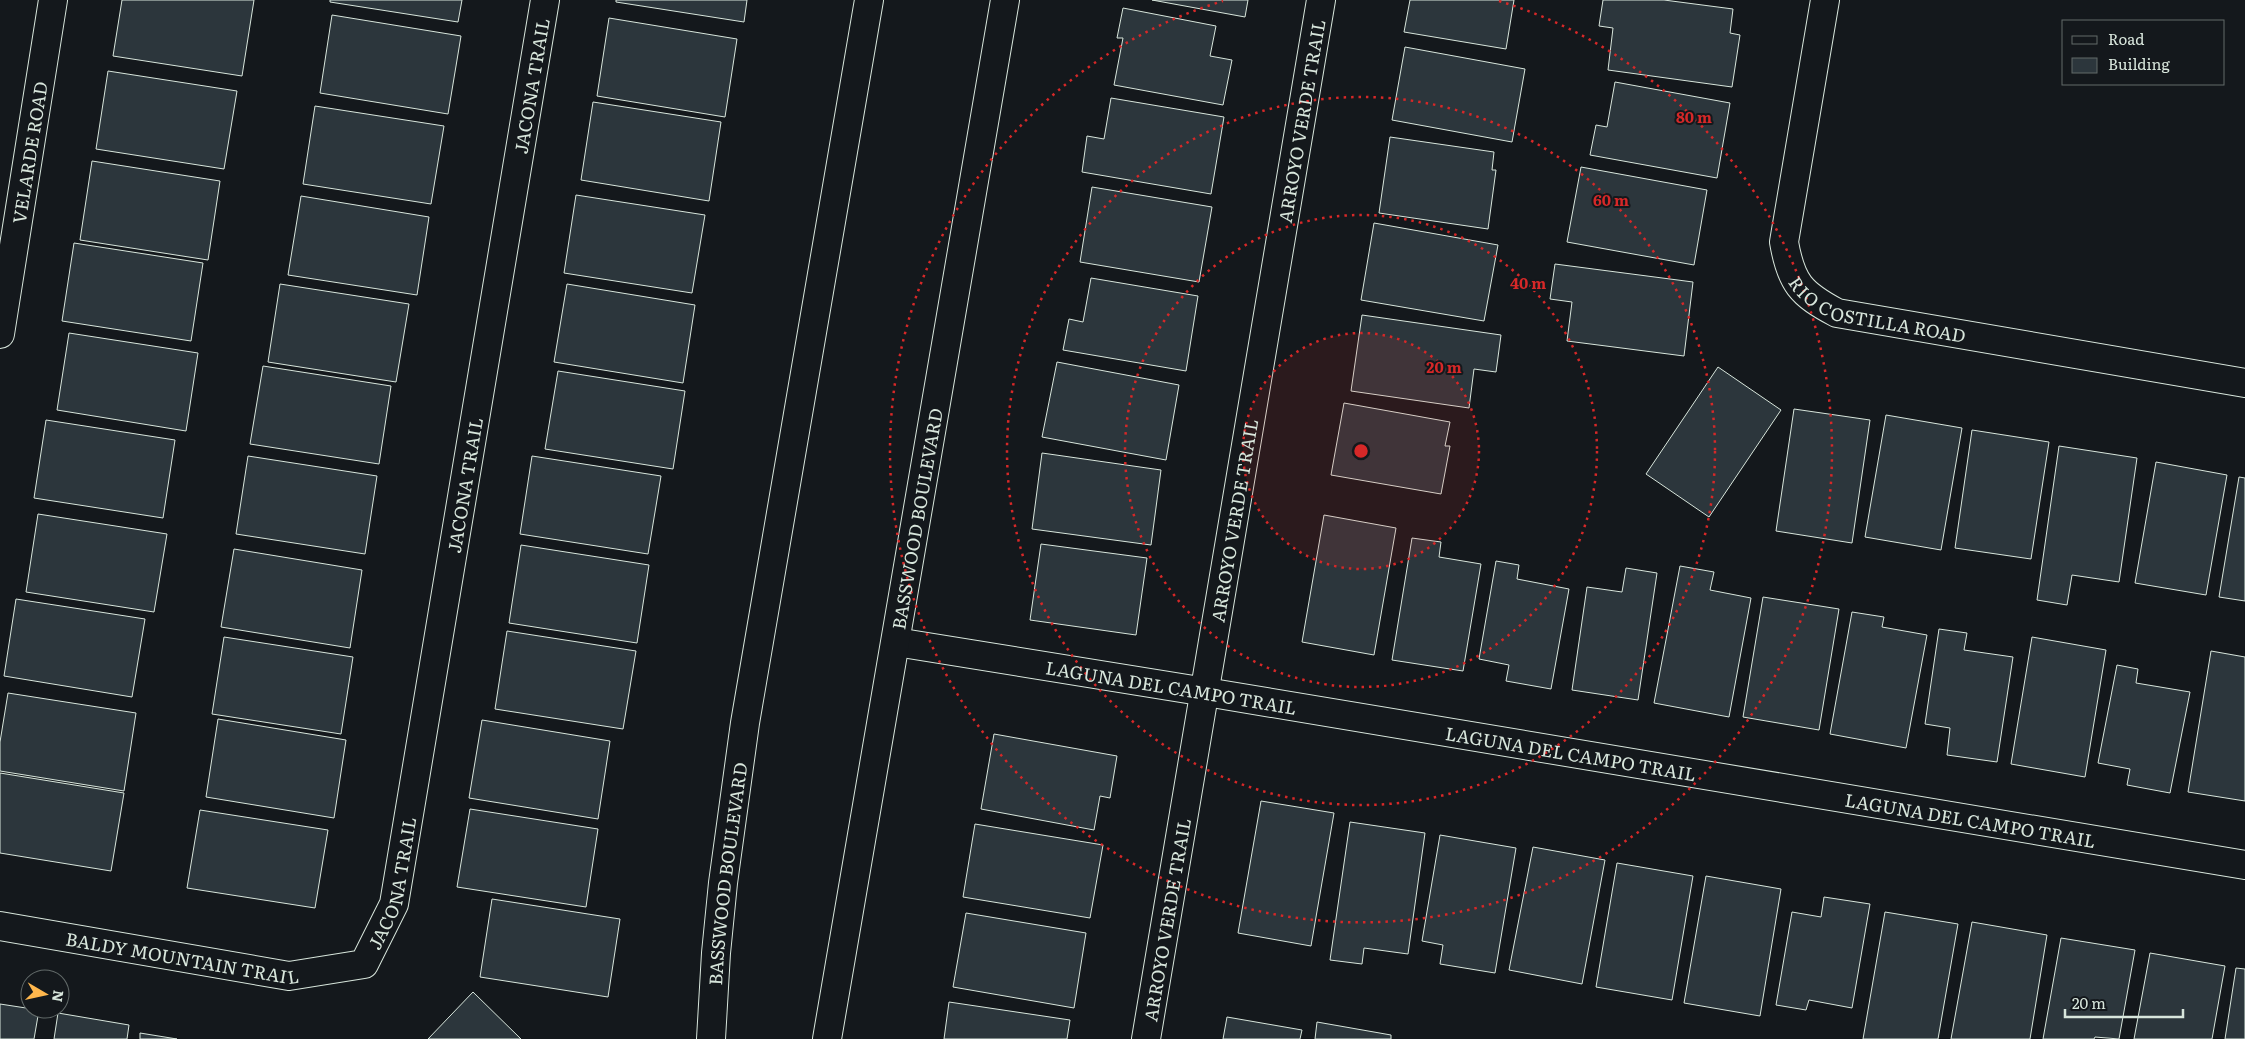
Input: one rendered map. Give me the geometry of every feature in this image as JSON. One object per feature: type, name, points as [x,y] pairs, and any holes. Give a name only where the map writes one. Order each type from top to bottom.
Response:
[{"type":"street","name":"VELARDE ROAD","points":[[0,334],[53,0]]},
{"type":"street","name":"JACONA TRAIL","points":[[364,964],[394,904],[545,0]]},
{"type":"street","name":"BASSWOOD BOULEVARD","points":[[711,1039],[722,891],[741,750],[869,0]]},
{"type":"street","name":"BASSWOOD BOULEVARD","points":[[827,1039],[1005,0]]},
{"type":"street","name":"ARROYO VERDE TRAIL","points":[[1146,1039],[1206,692],[1321,0]]},
{"type":"street","name":"RIO COSTILLA ROAD","points":[[1825,0],[1784,242],[1788,267],[1799,286],[1814,301],[1837,313],[2245,383]]},
{"type":"street","name":"LAGUNA DEL CAMPO TRAIL","points":[[896,642],[2245,865]]},
{"type":"street","name":"BALDY MOUNTAIN TRAIL","points":[[0,926],[289,976],[364,964]]},
{"type":"building","points":[[122,0],[254,0],[242,76],[113,56]]},
{"type":"building","points":[[330,0],[462,0],[458,22],[330,2]]},
{"type":"building","points":[[616,0],[747,0],[744,22],[616,2]]},
{"type":"building","points":[[1152,0],[1248,0],[1245,17]]},
{"type":"building","points":[[1410,0],[1514,0],[1506,49],[1404,32]]},
{"type":"building","points":[[1603,0],[1664,0],[1733,9],[1730,33],[1740,35],[1732,87],[1608,70],[1613,28],[1599,26]]},
{"type":"building","points":[[1123,8],[1216,26],[1210,56],[1232,60],[1223,105],[1114,85],[1123,38],[1117,38]]},
{"type":"building","points":[[332,15],[461,36],[448,114],[320,93]]},
{"type":"building","points":[[609,18],[737,39],[725,117],[597,96]]},
{"type":"building","points":[[1405,47],[1525,69],[1512,142],[1392,120]]},
{"type":"building","points":[[108,71],[237,91],[224,169],[96,149]]},
{"type":"building","points":[[1615,82],[1730,103],[1717,178],[1590,155],[1596,125],[1607,127]]},
{"type":"building","points":[[1111,98],[1224,117],[1211,194],[1082,172],[1087,136],[1104,139]]},
{"type":"building","points":[[593,102],[721,122],[709,201],[581,180]]},
{"type":"building","points":[[315,106],[444,126],[431,204],[303,184]]},
{"type":"building","points":[[1390,137],[1494,152],[1492,170],[1496,170],[1488,229],[1379,213]]},
{"type":"building","points":[[92,161],[220,181],[208,260],[80,240]]},
{"type":"building","points":[[1581,167],[1707,190],[1694,265],[1567,242]]},
{"type":"building","points":[[1092,187],[1212,207],[1199,282],[1080,262]]},
{"type":"building","points":[[576,195],[705,215],[692,293],[564,273]]},
{"type":"building","points":[[301,196],[429,217],[417,295],[288,275]]},
{"type":"building","points":[[1374,223],[1498,245],[1484,321],[1361,300]]},
{"type":"building","points":[[74,243],[203,263],[191,341],[62,321]]},
{"type":"building","points":[[1555,264],[1693,282],[1684,356],[1567,341],[1572,302],[1550,299]]},
{"type":"building","points":[[1091,278],[1198,296],[1186,371],[1063,350],[1069,319],[1083,322]]},
{"type":"building","points":[[280,284],[409,304],[396,382],[268,362]]},
{"type":"building","points":[[567,284],[695,305],[683,383],[554,362]]},
{"type":"building","points":[[1362,315],[1501,335],[1496,372],[1474,369],[1469,408],[1351,391]]},
{"type":"building","points":[[69,333],[198,353],[186,431],[57,410]]},
{"type":"building","points":[[1057,362],[1179,385],[1166,460],[1042,437]]},
{"type":"building","points":[[263,366],[391,386],[379,464],[250,444]]},
{"type":"building","points":[[1718,367],[1781,410],[1709,517],[1646,474]]},
{"type":"building","points":[[558,371],[685,391],[673,469],[545,449]]},
{"type":"building","points":[[1344,403],[1450,422],[1445,446],[1450,446],[1441,494],[1331,475]]},
{"type":"building","points":[[1794,409],[1870,420],[1852,543],[1776,531]]},
{"type":"building","points":[[1886,415],[1962,428],[1941,550],[1865,537]]},
{"type":"building","points":[[46,420],[175,440],[163,518],[34,498]]},
{"type":"building","points":[[1972,430],[2049,442],[2031,559],[1955,548]]},
{"type":"building","points":[[2059,446],[2137,458],[2119,582],[2072,575],[2067,605],[2037,600]]},
{"type":"building","points":[[1042,453],[1161,470],[1151,545],[1032,529]]},
{"type":"building","points":[[248,456],[377,476],[365,554],[236,534]]},
{"type":"building","points":[[532,456],[661,476],[648,554],[520,534]]},
{"type":"building","points":[[2156,462],[2227,475],[2206,595],[2135,583]]},
{"type":"building","points":[[2239,477],[2245,478],[2245,601],[2219,597]]},
{"type":"building","points":[[38,514],[167,534],[154,612],[26,592]]},
{"type":"building","points":[[1324,515],[1396,528],[1374,655],[1302,642]]},
{"type":"building","points":[[1412,538],[1441,542],[1439,557],[1481,564],[1463,671],[1392,660]]},
{"type":"building","points":[[1041,544],[1147,558],[1136,635],[1030,620]]},
{"type":"building","points":[[521,545],[649,565],[637,643],[509,623]]},
{"type":"building","points":[[234,549],[362,570],[350,648],[221,627]]},
{"type":"building","points":[[1496,561],[1519,565],[1517,579],[1569,589],[1551,689],[1506,681],[1509,665],[1479,659]]},
{"type":"building","points":[[1680,566],[1714,572],[1710,590],[1751,598],[1729,717],[1654,703]]},
{"type":"building","points":[[1626,568],[1657,573],[1638,700],[1572,690],[1587,587],[1622,592]]},
{"type":"building","points":[[1763,597],[1839,609],[1819,730],[1743,717]]},
{"type":"building","points":[[16,599],[145,619],[132,697],[4,676]]},
{"type":"building","points":[[1852,612],[1884,617],[1882,627],[1927,635],[1906,748],[1830,734]]},
{"type":"building","points":[[1939,629],[1967,633],[1964,650],[2013,657],[1997,762],[1947,755],[1950,728],[1925,724]]},
{"type":"building","points":[[507,631],[636,651],[623,729],[495,709]]},
{"type":"building","points":[[224,637],[353,657],[341,734],[212,714]]},
{"type":"building","points":[[2032,637],[2106,650],[2085,777],[2011,764]]},
{"type":"building","points":[[2211,651],[2245,657],[2245,801],[2188,792]]},
{"type":"building","points":[[2117,665],[2138,669],[2136,683],[2190,692],[2170,793],[2127,785],[2130,769],[2098,763]]},
{"type":"building","points":[[8,693],[136,713],[124,791],[0,771],[0,742]]},
{"type":"building","points":[[218,719],[346,740],[334,818],[206,797]]},
{"type":"building","points":[[482,720],[610,741],[598,819],[469,798]]},
{"type":"building","points":[[994,734],[1117,756],[1110,798],[1100,796],[1094,830],[981,809]]},
{"type":"building","points":[[0,773],[124,793],[111,871],[0,853]]},
{"type":"building","points":[[1261,801],[1334,813],[1311,946],[1238,933]]},
{"type":"building","points":[[470,809],[598,829],[586,907],[457,887]]},
{"type":"building","points":[[200,810],[328,830],[315,908],[187,888]]},
{"type":"building","points":[[1350,822],[1425,833],[1408,954],[1364,948],[1362,964],[1330,960]]},
{"type":"building","points":[[975,824],[1103,845],[1090,918],[963,897]]},
{"type":"building","points":[[1440,835],[1516,848],[1495,973],[1440,964],[1443,945],[1422,941]]},
{"type":"building","points":[[1533,847],[1605,860],[1582,984],[1509,970]]},
{"type":"building","points":[[1617,863],[1693,876],[1672,1000],[1596,987]]},
{"type":"building","points":[[1706,876],[1781,889],[1760,1016],[1684,1003]]},
{"type":"building","points":[[1824,897],[1870,904],[1852,1008],[1809,1000],[1806,1010],[1776,1005],[1792,912],[1821,917]]},
{"type":"building","points":[[492,899],[620,919],[608,997],[480,977]]},
{"type":"building","points":[[1885,912],[1958,924],[1938,1039],[1863,1039]]},
{"type":"building","points":[[966,913],[1086,933],[1074,1008],[953,987]]},
{"type":"building","points":[[1972,922],[2047,935],[2030,1039],[1951,1039]]},
{"type":"building","points":[[2061,938],[2135,950],[2119,1039],[2095,1037],[2094,1039],[2043,1039]]},
{"type":"building","points":[[2150,953],[2225,966],[2212,1039],[2134,1039]]},
{"type":"building","points":[[2236,968],[2245,969],[2245,1039],[2225,1039]]},
{"type":"building","points":[[473,992],[521,1039],[428,1039]]},
{"type":"building","points":[[949,1002],[1070,1020],[1067,1039],[944,1039]]},
{"type":"building","points":[[0,1004],[20,1007],[20,1019],[37,1019],[34,1039],[0,1039]]},
{"type":"building","points":[[70,1015],[129,1025],[127,1039],[54,1039],[57,1019],[70,1019]]},
{"type":"building","points":[[1227,1017],[1302,1030],[1300,1039],[1223,1039]]},
{"type":"building","points":[[1317,1022],[1391,1035],[1391,1039],[1315,1039]]},
{"type":"building","points":[[140,1033],[177,1039],[140,1039]]}]
